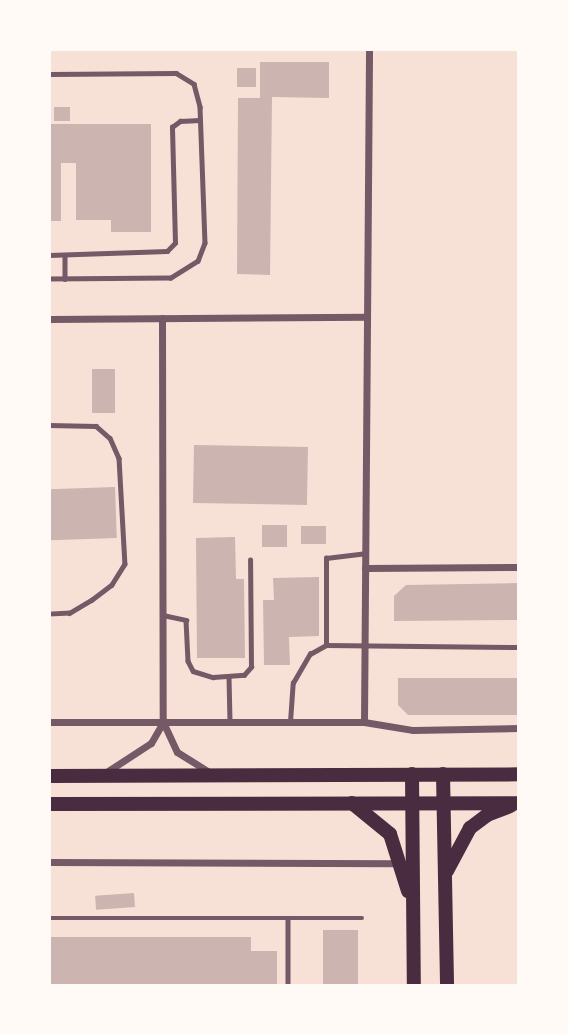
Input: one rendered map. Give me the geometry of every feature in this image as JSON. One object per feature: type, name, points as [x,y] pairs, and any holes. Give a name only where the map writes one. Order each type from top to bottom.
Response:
[{"type":"main road","points":[[443,774],[447,986]]},
{"type":"main road","points":[[49,776],[519,774]]},
{"type":"main road","points":[[412,775],[414,986]]},
{"type":"main road","points":[[352,803],[386,828],[413,906]]},
{"type":"main road","points":[[49,804],[519,803]]},
{"type":"main road","points":[[446,873],[478,821],[519,803]]},
{"type":"street","points":[[364,722],[369,49]]},
{"type":"street","points":[[49,318],[367,317]]},
{"type":"street","points":[[162,318],[163,722],[177,752],[195,767],[217,775]]},
{"type":"street","points":[[365,568],[519,567]]},
{"type":"street","points":[[49,722],[364,722],[413,730],[519,728]]},
{"type":"street","points":[[98,776],[139,754],[163,722]]},
{"type":"street","points":[[49,862],[400,863]]},
{"type":"lane","points":[[49,74],[176,73],[194,84],[200,120],[205,243],[198,261],[171,278],[49,279]]},
{"type":"lane","points":[[49,255],[167,251],[175,243],[172,127],[180,121],[200,120]]},
{"type":"lane","points":[[65,256],[65,279]]},
{"type":"lane","points":[[49,425],[96,426],[110,438],[119,458],[124,564],[112,585],[92,600],[70,613],[49,614]]},
{"type":"lane","points":[[326,645],[326,558],[365,553]]},
{"type":"lane","points":[[162,615],[186,620],[188,661],[193,671],[229,677],[244,675],[251,667],[250,560]]},
{"type":"lane","points":[[290,722],[293,683],[310,654],[326,645],[519,647]]},
{"type":"lane","points":[[229,677],[230,722]]},
{"type":"lane","points":[[49,918],[362,918]]},
{"type":"lane","points":[[288,918],[288,986]]},
{"type":"building","points":[[260,62],[329,62],[329,98],[272,97],[270,275],[237,274],[238,98],[260,98]]},
{"type":"building","points":[[237,68],[256,68],[256,87],[237,87]]},
{"type":"building","points":[[54,107],[70,107],[70,121],[54,121]]},
{"type":"building","points":[[49,124],[151,124],[151,232],[111,232],[111,220],[76,220],[76,163],[61,163],[61,221],[49,221]]},
{"type":"building","points":[[92,369],[115,369],[115,413],[92,413]]},
{"type":"building","points":[[194,445],[308,447],[307,505],[193,503]]},
{"type":"building","points":[[115,487],[117,538],[51,540],[49,489]]},
{"type":"building","points":[[262,525],[287,525],[287,547],[262,547]]},
{"type":"building","points":[[301,526],[326,526],[326,544],[301,544]]},
{"type":"building","points":[[235,537],[236,579],[244,579],[245,658],[197,658],[196,538]]},
{"type":"building","points":[[319,577],[319,636],[289,637],[290,665],[264,665],[263,600],[274,600],[273,578]]},
{"type":"building","points":[[519,583],[519,620],[394,621],[394,596],[406,585]]},
{"type":"building","points":[[398,678],[519,678],[519,715],[408,715],[398,705]]},
{"type":"building","points":[[134,893],[135,907],[96,910],[95,896]]},
{"type":"building","points":[[323,930],[358,930],[358,986],[323,986]]},
{"type":"building","points":[[49,937],[251,937],[251,951],[277,951],[277,986],[49,986]]}]
